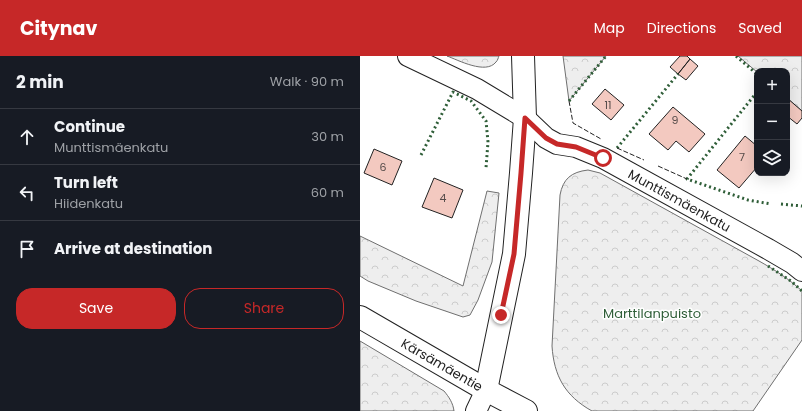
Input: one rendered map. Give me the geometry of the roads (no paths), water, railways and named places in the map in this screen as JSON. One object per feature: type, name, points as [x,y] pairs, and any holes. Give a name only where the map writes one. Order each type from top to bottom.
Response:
[{"type":"street","name":"Munttismäenkatu","points":[[408,56],[477,89],[525,118],[546,138],[557,144],[576,147],[603,158],[768,249],[792,263],[802,271]]},
{"type":"street","points":[[476,411],[486,390],[514,254],[525,118],[524,56]]},
{"type":"street","name":"Kärsämäentie","points":[[360,317],[486,390],[526,411]]},
{"type":"park label","name":"Marttilanpuisto","points":[[652,313]]}]
